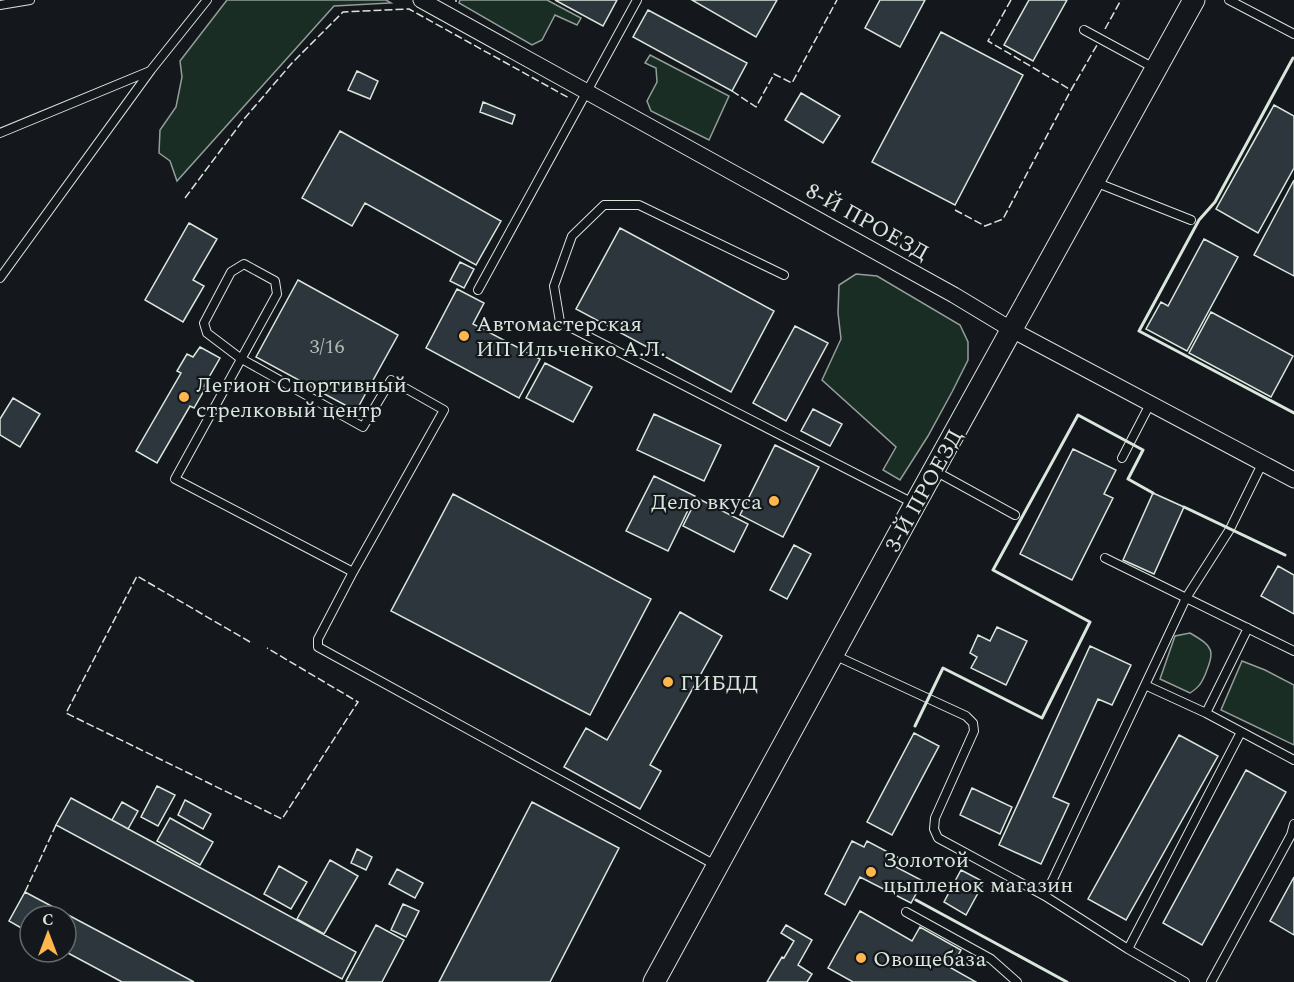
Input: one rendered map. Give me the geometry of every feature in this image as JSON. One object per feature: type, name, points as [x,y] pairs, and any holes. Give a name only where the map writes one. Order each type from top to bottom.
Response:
[{"type":"street","name":"8-Й ПРОЕЗД","points":[[421,0],[954,295],[1012,330],[1294,480]]},
{"type":"street","name":"3-Й ПРОЕЗД","points":[[654,982],[933,470],[1194,0]]},
{"type":"lane","points":[[0,5],[30,0]]},
{"type":"lane","points":[[0,278],[152,70],[207,0]]},
{"type":"lane","points":[[478,290],[638,0]]},
{"type":"lane","points":[[1229,0],[1294,34]]},
{"type":"lane","points":[[1084,30],[1156,69]]},
{"type":"lane","points":[[0,133],[152,70]]},
{"type":"lane","points":[[1093,181],[1191,220]]},
{"type":"lane","points":[[784,275],[639,205],[604,205],[572,236],[554,286],[560,322],[915,504]]},
{"type":"lane","points":[[353,572],[175,479],[240,358],[277,294],[275,281],[244,264],[231,272],[204,323],[207,333],[240,358],[363,427],[391,380],[444,410],[353,572],[318,639],[318,647],[718,866]]},
{"type":"lane","points":[[1122,458],[1150,404]]},
{"type":"lane","points":[[1045,896],[1186,598],[1230,529],[1262,464]]},
{"type":"lane","points":[[933,470],[1015,515]]},
{"type":"lane","points":[[1105,558],[1294,651]]},
{"type":"lane","points":[[1206,713],[1248,628]]},
{"type":"lane","points":[[833,655],[966,716],[973,723],[974,732],[935,818],[934,828],[938,838],[1045,896],[1185,982]]},
{"type":"lane","points":[[1145,685],[1206,713],[1294,760]]},
{"type":"lane","points":[[1128,949],[1241,732]]},
{"type":"lane","points":[[1211,982],[1291,835],[1294,824]]},
{"type":"lane","points":[[906,912],[991,959],[1017,982]]},
{"type":"green space","points":[[227,0],[386,0],[391,3],[334,6],[177,181],[170,161],[159,153],[160,130],[176,107],[182,77],[180,61]]},
{"type":"green space","points":[[460,0],[547,0],[581,18],[577,25],[555,15],[542,40],[532,45],[459,3]]},
{"type":"green space","points":[[650,55],[729,96],[709,140],[651,111],[647,101],[657,82],[656,68],[645,63]]},
{"type":"green space","points":[[856,274],[877,276],[960,325],[968,342],[968,360],[928,436],[900,480],[883,470],[896,447],[822,380],[841,339],[838,313],[839,285]]},
{"type":"green space","points":[[1190,633],[1208,646],[1211,654],[1202,681],[1190,693],[1160,679],[1175,636]]},
{"type":"green space","points":[[1242,661],[1294,685],[1294,745],[1221,710]]},
{"type":"building","points":[[555,0],[617,0],[603,26]]},
{"type":"building","points":[[692,0],[777,0],[756,37]]},
{"type":"building","points":[[880,0],[925,0],[900,47],[865,28]]},
{"type":"building","points":[[1029,0],[1067,0],[1033,61],[1004,45]]},
{"type":"building","points":[[648,10],[747,63],[732,91],[633,37]]},
{"type":"building","points":[[941,32],[1023,75],[955,205],[872,162]]},
{"type":"building","points":[[357,71],[378,81],[370,99],[348,90]]},
{"type":"building","points":[[801,93],[840,116],[823,143],[785,120]]},
{"type":"building","points":[[483,102],[515,115],[512,124],[480,112]]},
{"type":"building","points":[[1274,105],[1294,116],[1294,168],[1258,233],[1216,209]]},
{"type":"building","points":[[340,131],[501,221],[476,265],[365,203],[352,226],[302,198]]},
{"type":"building","points":[[1294,180],[1294,276],[1254,255]]},
{"type":"building","points":[[189,223],[217,239],[193,280],[204,286],[183,322],[145,300]]},
{"type":"building","points":[[620,228],[774,311],[731,392],[576,309]]},
{"type":"building","points":[[1204,239],[1238,257],[1187,351],[1146,329],[1161,302],[1168,306]]},
{"type":"building","points":[[460,262],[474,269],[464,288],[450,281]]},
{"type":"building","points":[[298,280],[398,335],[356,411],[256,357]]},
{"type":"building","name":"Автомастерская ИП Ильченко А.Л.","points":[[457,289],[484,303],[473,324],[540,359],[519,398],[426,348]]},
{"type":"building","points":[[1211,312],[1293,356],[1271,397],[1189,353]]},
{"type":"building","points":[[795,326],[828,343],[786,421],[753,403]]},
{"type":"building","name":"Легион Спортивный стрелковый центр","points":[[200,347],[220,358],[194,408],[190,406],[157,463],[136,451],[181,373],[177,371],[187,354],[193,357]]},
{"type":"building","points":[[545,363],[592,387],[573,422],[526,398]]},
{"type":"building","points":[[13,398],[40,414],[20,447],[0,435],[0,419]]},
{"type":"building","points":[[813,409],[842,424],[830,446],[801,431]]},
{"type":"building","points":[[654,414],[721,445],[704,481],[637,450]]},
{"type":"building","name":"Дело вкуса","points":[[775,445],[819,467],[783,537],[740,515]]},
{"type":"building","points":[[1073,449],[1116,470],[1104,494],[1113,498],[1072,580],[1020,554]]},
{"type":"building","points":[[654,476],[695,496],[668,551],[626,531]]},
{"type":"building","points":[[1153,493],[1184,507],[1154,574],[1123,560]]},
{"type":"building","points":[[453,494],[651,599],[590,715],[391,611]]},
{"type":"building","points":[[697,498],[748,524],[734,552],[683,526]]},
{"type":"building","points":[[794,545],[811,554],[787,599],[770,590]]},
{"type":"building","points":[[1278,566],[1294,575],[1294,614],[1261,596]]},
{"type":"building","name":"ГИБДД","points":[[680,612],[722,636],[650,765],[661,771],[640,809],[564,767],[586,728],[607,740]]},
{"type":"building","points":[[997,627],[1027,641],[1006,685],[971,668],[977,657],[970,653],[978,635],[990,641]]},
{"type":"building","points":[[1090,646],[1131,665],[1112,705],[1098,699],[1053,797],[1069,804],[1041,864],[999,845]]},
{"type":"building","points":[[914,733],[939,746],[892,835],[867,822]]},
{"type":"building","points":[[1179,735],[1218,756],[1126,920],[1088,899]]},
{"type":"building","points":[[1246,770],[1286,792],[1202,945],[1163,923]]},
{"type":"building","points":[[157,786],[175,795],[158,826],[141,817]]},
{"type":"building","points":[[972,788],[1012,807],[1000,834],[960,815]]},
{"type":"building","points":[[71,798],[356,952],[342,979],[56,825]]},
{"type":"building","points":[[185,800],[211,814],[203,829],[178,815]]},
{"type":"building","points":[[122,802],[138,811],[128,829],[112,820]]},
{"type":"building","points":[[532,802],[619,848],[550,982],[439,982]]},
{"type":"building","points":[[170,818],[213,842],[200,865],[157,841]]},
{"type":"building","name":"Золотой цыпленок магазин","points":[[852,841],[864,847],[867,841],[901,859],[896,867],[923,881],[911,903],[860,877],[845,905],[825,894]]},
{"type":"building","points":[[357,849],[372,857],[366,870],[351,863]]},
{"type":"building","points":[[330,860],[358,876],[324,934],[297,919]]},
{"type":"building","points":[[279,866],[307,882],[291,909],[264,894]]},
{"type":"building","points":[[397,869],[423,883],[415,898],[389,884]]},
{"type":"building","points":[[961,870],[984,882],[966,915],[944,902]]},
{"type":"building","points":[[1294,877],[1294,935],[1270,921]]},
{"type":"building","points":[[25,892],[48,904],[18,904]]},
{"type":"building","points":[[403,904],[419,911],[406,937],[391,930]]},
{"type":"building","points":[[18,905],[18,926],[9,921]]},
{"type":"building","points":[[860,911],[912,941],[920,927],[961,950],[951,968],[976,982],[853,982],[828,968]]},
{"type":"building","points":[[78,920],[194,982],[122,982],[78,958]]},
{"type":"building","points":[[376,925],[404,940],[382,982],[346,981]]},
{"type":"building","points":[[786,925],[812,940],[798,965],[812,974],[807,982],[767,982],[794,941],[781,933]]},
{"type":"fence","points":[[732,91],[756,107],[774,74],[792,83],[837,0]]},
{"type":"fence","points":[[1011,0],[988,41],[1071,90],[1097,45]]},
{"type":"fence","points":[[1105,29],[1121,0]]},
{"type":"fence","points":[[185,198],[244,119],[292,63],[343,12],[409,9],[569,98]]},
{"type":"fence","points":[[955,210],[985,226],[1003,219],[1071,90]]},
{"type":"fence","points":[[250,642],[137,576],[66,713],[282,819],[358,702],[267,648]]},
{"type":"fence","points":[[25,892],[56,825]]},
{"type":"wall","points":[[1293,58],[1215,202],[1199,220],[1139,331],[1294,413]]},
{"type":"wall","points":[[915,726],[943,668],[1042,718],[1090,622],[993,570],[1078,415],[1143,450],[1128,479],[1153,493]]},
{"type":"wall","points":[[1184,507],[1285,555]]},
{"type":"wall","points":[[916,900],[1067,982]]},
{"type":"place","name":"Автомастерская ИП Ильченко А.Л.","points":[[464,336]]},
{"type":"place","name":"Легион Спортивный стрелковый центр","points":[[184,397]]},
{"type":"place","name":"Дело вкуса","points":[[774,501]]},
{"type":"place","name":"ГИБДД","points":[[668,682]]},
{"type":"place","name":"Золотой цыпленок магазин","points":[[871,872]]},
{"type":"place","name":"Овощебаза","points":[[861,958]]}]
